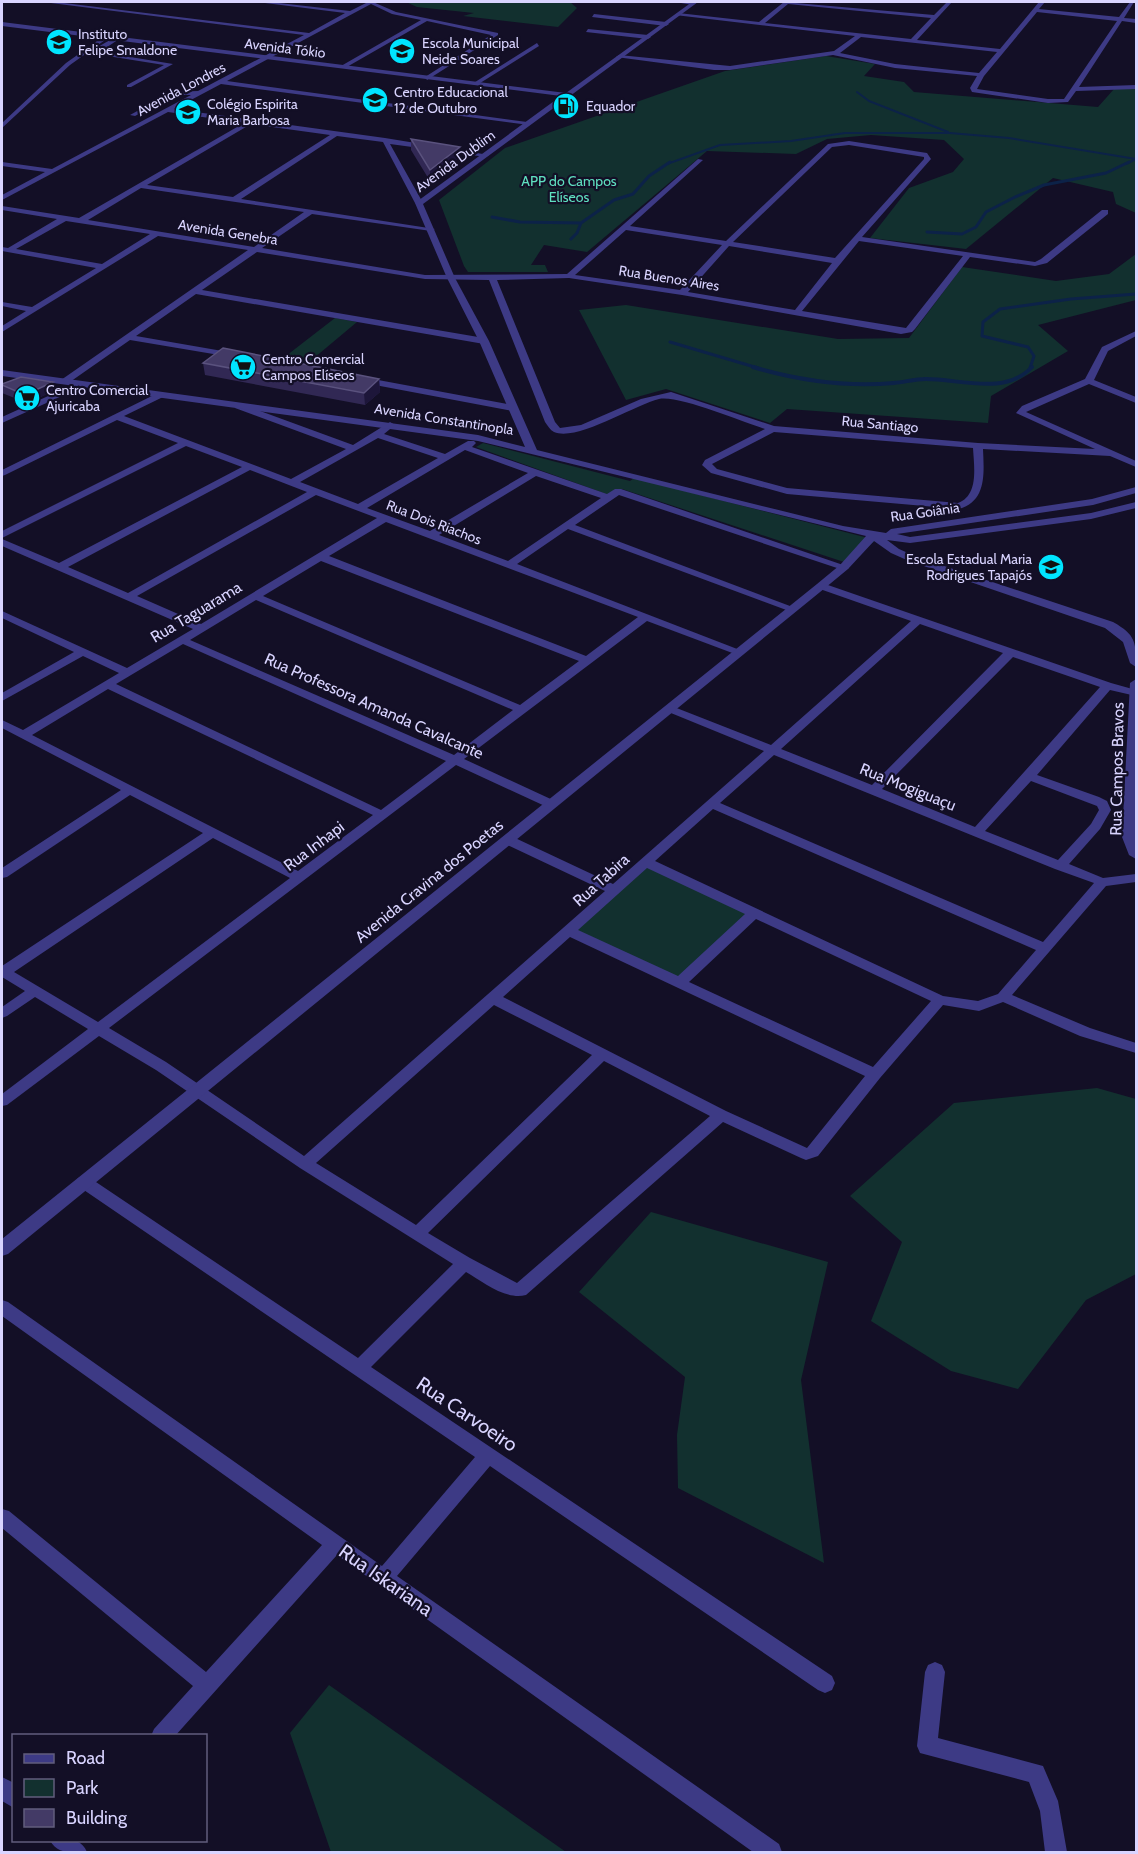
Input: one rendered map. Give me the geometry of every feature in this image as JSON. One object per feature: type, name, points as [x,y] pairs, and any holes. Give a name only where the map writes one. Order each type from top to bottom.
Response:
[{"type":"street","points":[[46,2],[308,34]]},
{"type":"street","points":[[260,2],[349,12]]},
{"type":"street","points":[[371,2],[394,12],[482,29],[496,35],[427,78]]},
{"type":"street","name":"Avenida Londres","points":[[2,198],[371,2]]},
{"type":"street","points":[[678,2],[694,2]]},
{"type":"street","name":"Avenida Dublim","points":[[532,450],[484,341],[451,278],[419,203],[694,2]]},
{"type":"street","points":[[760,24],[787,2],[935,17]]},
{"type":"street","points":[[912,40],[950,2]]},
{"type":"street","points":[[1042,2],[981,75],[974,87],[975,92],[997,96],[1066,101],[1132,2]]},
{"type":"street","points":[[1034,10],[1137,21]]},
{"type":"street","points":[[678,15],[1002,51]]},
{"type":"street","points":[[594,16],[666,24]]},
{"type":"street","points":[[343,67],[428,19]]},
{"type":"street","name":"Avenida Tókio","points":[[2,24],[566,95]]},
{"type":"street","points":[[588,31],[648,37]]},
{"type":"street","points":[[619,57],[722,69],[843,51],[860,35]]},
{"type":"street","points":[[2,126],[68,64],[107,37]]},
{"type":"street","points":[[117,39],[98,50],[97,53],[170,64],[129,86]]},
{"type":"street","points":[[475,84],[537,45]]},
{"type":"street","points":[[830,54],[895,66],[981,75]]},
{"type":"street","points":[[220,82],[527,124]]},
{"type":"street","points":[[1073,88],[1137,87]]},
{"type":"street","points":[[133,115],[174,93],[198,93]]},
{"type":"street","points":[[167,110],[486,155]]},
{"type":"street","points":[[80,221],[250,122]]},
{"type":"street","points":[[234,200],[336,134]]},
{"type":"street","points":[[385,140],[419,203]]},
{"type":"street","points":[[682,293],[727,244],[830,145],[845,142],[925,154],[928,158],[926,161],[837,261],[797,313]]},
{"type":"street","points":[[569,276],[700,160]]},
{"type":"street","points":[[2,164],[52,171]]},
{"type":"street","points":[[141,186],[431,229]]},
{"type":"street","name":"Avenida Genebra","points":[[2,208],[424,277],[451,278]]},
{"type":"street","points":[[64,382],[309,212]]},
{"type":"street","points":[[857,239],[1029,264],[1044,261],[1105,212]]},
{"type":"street","points":[[5,249],[65,218]]},
{"type":"street","points":[[622,227],[837,261]]},
{"type":"street","points":[[2,330],[156,234]]},
{"type":"street","points":[[5,249],[105,267]]},
{"type":"street","name":"Rua Buenos Aires","points":[[451,278],[569,276],[901,331],[910,329],[968,255]]},
{"type":"street","name":"Rua Santiago","points":[[492,278],[550,422],[553,428],[559,430],[575,429],[664,394],[676,395],[773,429],[978,446],[1110,453]]},
{"type":"street","points":[[194,291],[484,341]]},
{"type":"street","points":[[2,304],[34,310]]},
{"type":"street","points":[[1137,333],[1102,353],[1089,381],[1022,410],[1023,414],[1035,421],[1137,464]]},
{"type":"street","points":[[126,337],[244,358]]},
{"type":"street","points":[[1122,340],[1137,345]]},
{"type":"street","name":"Avenida Constantinopla","points":[[2,373],[478,438],[873,535]]},
{"type":"street","points":[[349,378],[513,408]]},
{"type":"street","points":[[1089,381],[1137,400]]},
{"type":"street","points":[[2,420],[79,385]]},
{"type":"street","points":[[2,473],[160,395]]},
{"type":"street","points":[[238,406],[353,448]]},
{"type":"street","name":"Rua Dois Riachos","points":[[118,417],[739,652]]},
{"type":"street","points":[[292,483],[377,435],[390,425]]},
{"type":"street","points":[[773,429],[715,458],[707,465],[714,471],[787,490],[958,506],[969,502],[976,493],[978,446]]},
{"type":"street","points":[[377,435],[445,457]]},
{"type":"street","points":[[359,508],[478,438]]},
{"type":"street","points":[[2,535],[185,443]]},
{"type":"street","points":[[464,447],[606,497]]},
{"type":"street","points":[[59,567],[249,467]]},
{"type":"street","points":[[431,535],[534,473]]},
{"type":"street","points":[[509,565],[618,491],[632,475]]},
{"type":"street","points":[[618,491],[844,567]]},
{"type":"street","points":[[128,597],[314,492]]},
{"type":"street","name":"Rua Goiânia","points":[[873,535],[1093,502],[1134,492]]},
{"type":"street","name":"Rua Goiânia","points":[[873,535],[920,539],[1090,516],[1137,505]]},
{"type":"street","name":"Rua Taguarama","points":[[24,735],[385,518]]},
{"type":"street","points":[[566,525],[793,609]]},
{"type":"street","points":[[873,535],[895,551],[913,559],[1109,625],[1127,636],[1132,643],[1137,663]]},
{"type":"street","name":"Avenida Cravina dos Poetas","points":[[2,1249],[793,609],[844,567],[873,535]]},
{"type":"street","points":[[2,542],[201,628]]},
{"type":"street","points":[[321,557],[587,660]]},
{"type":"street","points":[[821,586],[1107,686],[1136,693]]},
{"type":"street","points":[[255,596],[522,710]]},
{"type":"street","points":[[2,614],[128,673]]},
{"type":"street","name":"Rua Inhapi","points":[[2,1101],[645,617]]},
{"type":"street","points":[[2,625],[13,619]]},
{"type":"street","name":"Rua Tabira","points":[[305,1164],[919,620]]},
{"type":"street","name":"Rua Professora Amanda Cavalcante","points":[[182,640],[551,804]]},
{"type":"street","points":[[2,698],[83,651]]},
{"type":"street","points":[[873,791],[1011,652]]},
{"type":"street","name":"Rua Campos Bravos","points":[[1137,683],[1133,838],[1137,855]]},
{"type":"street","points":[[108,685],[382,815]]},
{"type":"street","points":[[977,832],[1107,686]]},
{"type":"street","name":"Rua Mogiguaçu","points":[[670,709],[1102,882],[1137,878]]},
{"type":"street","points":[[2,724],[299,877]]},
{"type":"street","points":[[1029,776],[1095,800],[1103,804],[1106,810],[1096,826],[1060,866]]},
{"type":"street","points":[[2,874],[129,790]]},
{"type":"street","points":[[712,804],[1045,948]]},
{"type":"street","points":[[211,833],[3,971],[98,1027],[305,1164],[464,1263],[509,1287],[520,1290],[721,1115]]},
{"type":"street","points":[[507,840],[615,890]]},
{"type":"street","points":[[646,862],[940,1000],[979,1006],[1003,997],[1102,882]]},
{"type":"street","points":[[680,982],[754,913]]},
{"type":"street","points":[[568,931],[875,1074]]},
{"type":"street","points":[[2,1013],[35,990]]},
{"type":"street","points":[[1003,997],[1085,1032],[1137,1048]]},
{"type":"street","points":[[493,998],[721,1115],[802,1153],[813,1152],[875,1074],[940,1000]]},
{"type":"street","points":[[418,1233],[602,1054]]},
{"type":"street","name":"Rua Carvoeiro","points":[[84,1182],[825,1683]]},
{"type":"street","points":[[359,1368],[464,1263]]},
{"type":"street","name":"Rua Iskariana","points":[[2,1307],[771,1852]]},
{"type":"street","points":[[384,1578],[488,1455]]},
{"type":"street","points":[[2,1517],[207,1685]]},
{"type":"street","points":[[163,1734],[335,1544]]},
{"type":"street","points":[[935,1672],[927,1746],[1036,1773],[1044,1786],[1054,1830],[1056,1852]]},
{"type":"green space","points":[[406,2],[570,2],[577,8],[558,27],[463,16],[474,13],[417,7]]},
{"type":"green space","name":"APP do Campos Elíseos","points":[[826,56],[875,64],[864,76],[904,82],[914,92],[1098,107],[1114,89],[1136,88],[1136,213],[1116,204],[1113,192],[1053,178],[966,249],[870,238],[909,188],[953,172],[964,159],[944,140],[871,135],[827,139],[796,154],[707,151],[587,252],[544,245],[531,265],[545,265],[548,272],[468,272],[464,266],[439,200],[505,148],[725,71]]},
{"type":"green space","points":[[1136,254],[1136,300],[1038,325],[1068,351],[991,396],[988,423],[787,409],[770,423],[666,389],[626,400],[579,310],[626,305],[838,339],[909,338],[962,267],[1056,281],[1109,274]]},
{"type":"green space","points":[[335,318],[357,322],[308,363],[282,359]]},
{"type":"green space","points":[[483,443],[630,481],[634,478],[876,540],[847,563],[622,489],[612,496],[476,447]]},
{"type":"green space","points":[[646,862],[754,913],[680,982],[568,931]]},
{"type":"green space","points":[[1097,1088],[1136,1099],[1136,1274],[1086,1300],[1018,1389],[951,1371],[871,1321],[902,1242],[850,1196],[954,1103]]},
{"type":"green space","points":[[651,1212],[828,1262],[801,1380],[824,1563],[678,1488],[677,1435],[685,1377],[579,1292]]},
{"type":"green space","points":[[329,1685],[566,1852],[331,1852],[290,1733]]},
{"type":"building","points":[[411,139],[460,147],[430,170]]},
{"type":"building","points":[[223,348],[379,379],[364,393],[203,363]]},
{"type":"building","points":[[21,377],[53,382],[25,395],[2,385]]},
{"type":"waterway","points":[[857,92],[869,101],[948,132]]},
{"type":"waterway","points":[[667,164],[720,145],[791,141],[845,133],[950,133],[1009,138],[1136,159],[1126,164]]},
{"type":"waterway","points":[[927,232],[962,234],[976,227],[986,212],[1015,197],[1044,185],[1106,173],[1129,162]]},
{"type":"waterway","points":[[581,223],[614,200],[633,194],[649,176],[667,164]]},
{"type":"waterway","points":[[492,217],[520,222],[581,223]]},
{"type":"waterway","points":[[571,239],[577,233],[581,223]]},
{"type":"waterway","points":[[1030,368],[1034,356],[1028,347],[982,336],[983,322],[1000,309],[1071,299],[1136,294]]},
{"type":"waterway","points":[[670,342],[758,368]]},
{"type":"waterway","points":[[753,367],[805,379],[858,384],[894,383],[918,379],[996,384],[1021,376],[1032,367]]},
{"type":"place","name":"Instituto Felipe Smaldone","points":[[59,42]]},
{"type":"place","name":"Escola Municipal Neide Soares","points":[[402,51]]},
{"type":"place","name":"Centro Educacional 12 de Outubro","points":[[375,100]]},
{"type":"place","name":"Equador","points":[[566,106]]},
{"type":"place","name":"Colégio Espirita Maria Barbosa","points":[[188,112]]},
{"type":"place","name":"Centro Comercial Campos Elíseos","points":[[243,367]]},
{"type":"place","name":"Centro Comercial Ajuricaba","points":[[27,398]]},
{"type":"place","name":"Escola Estadual Maria Rodrigues Tapajós","points":[[1051,567]]}]
